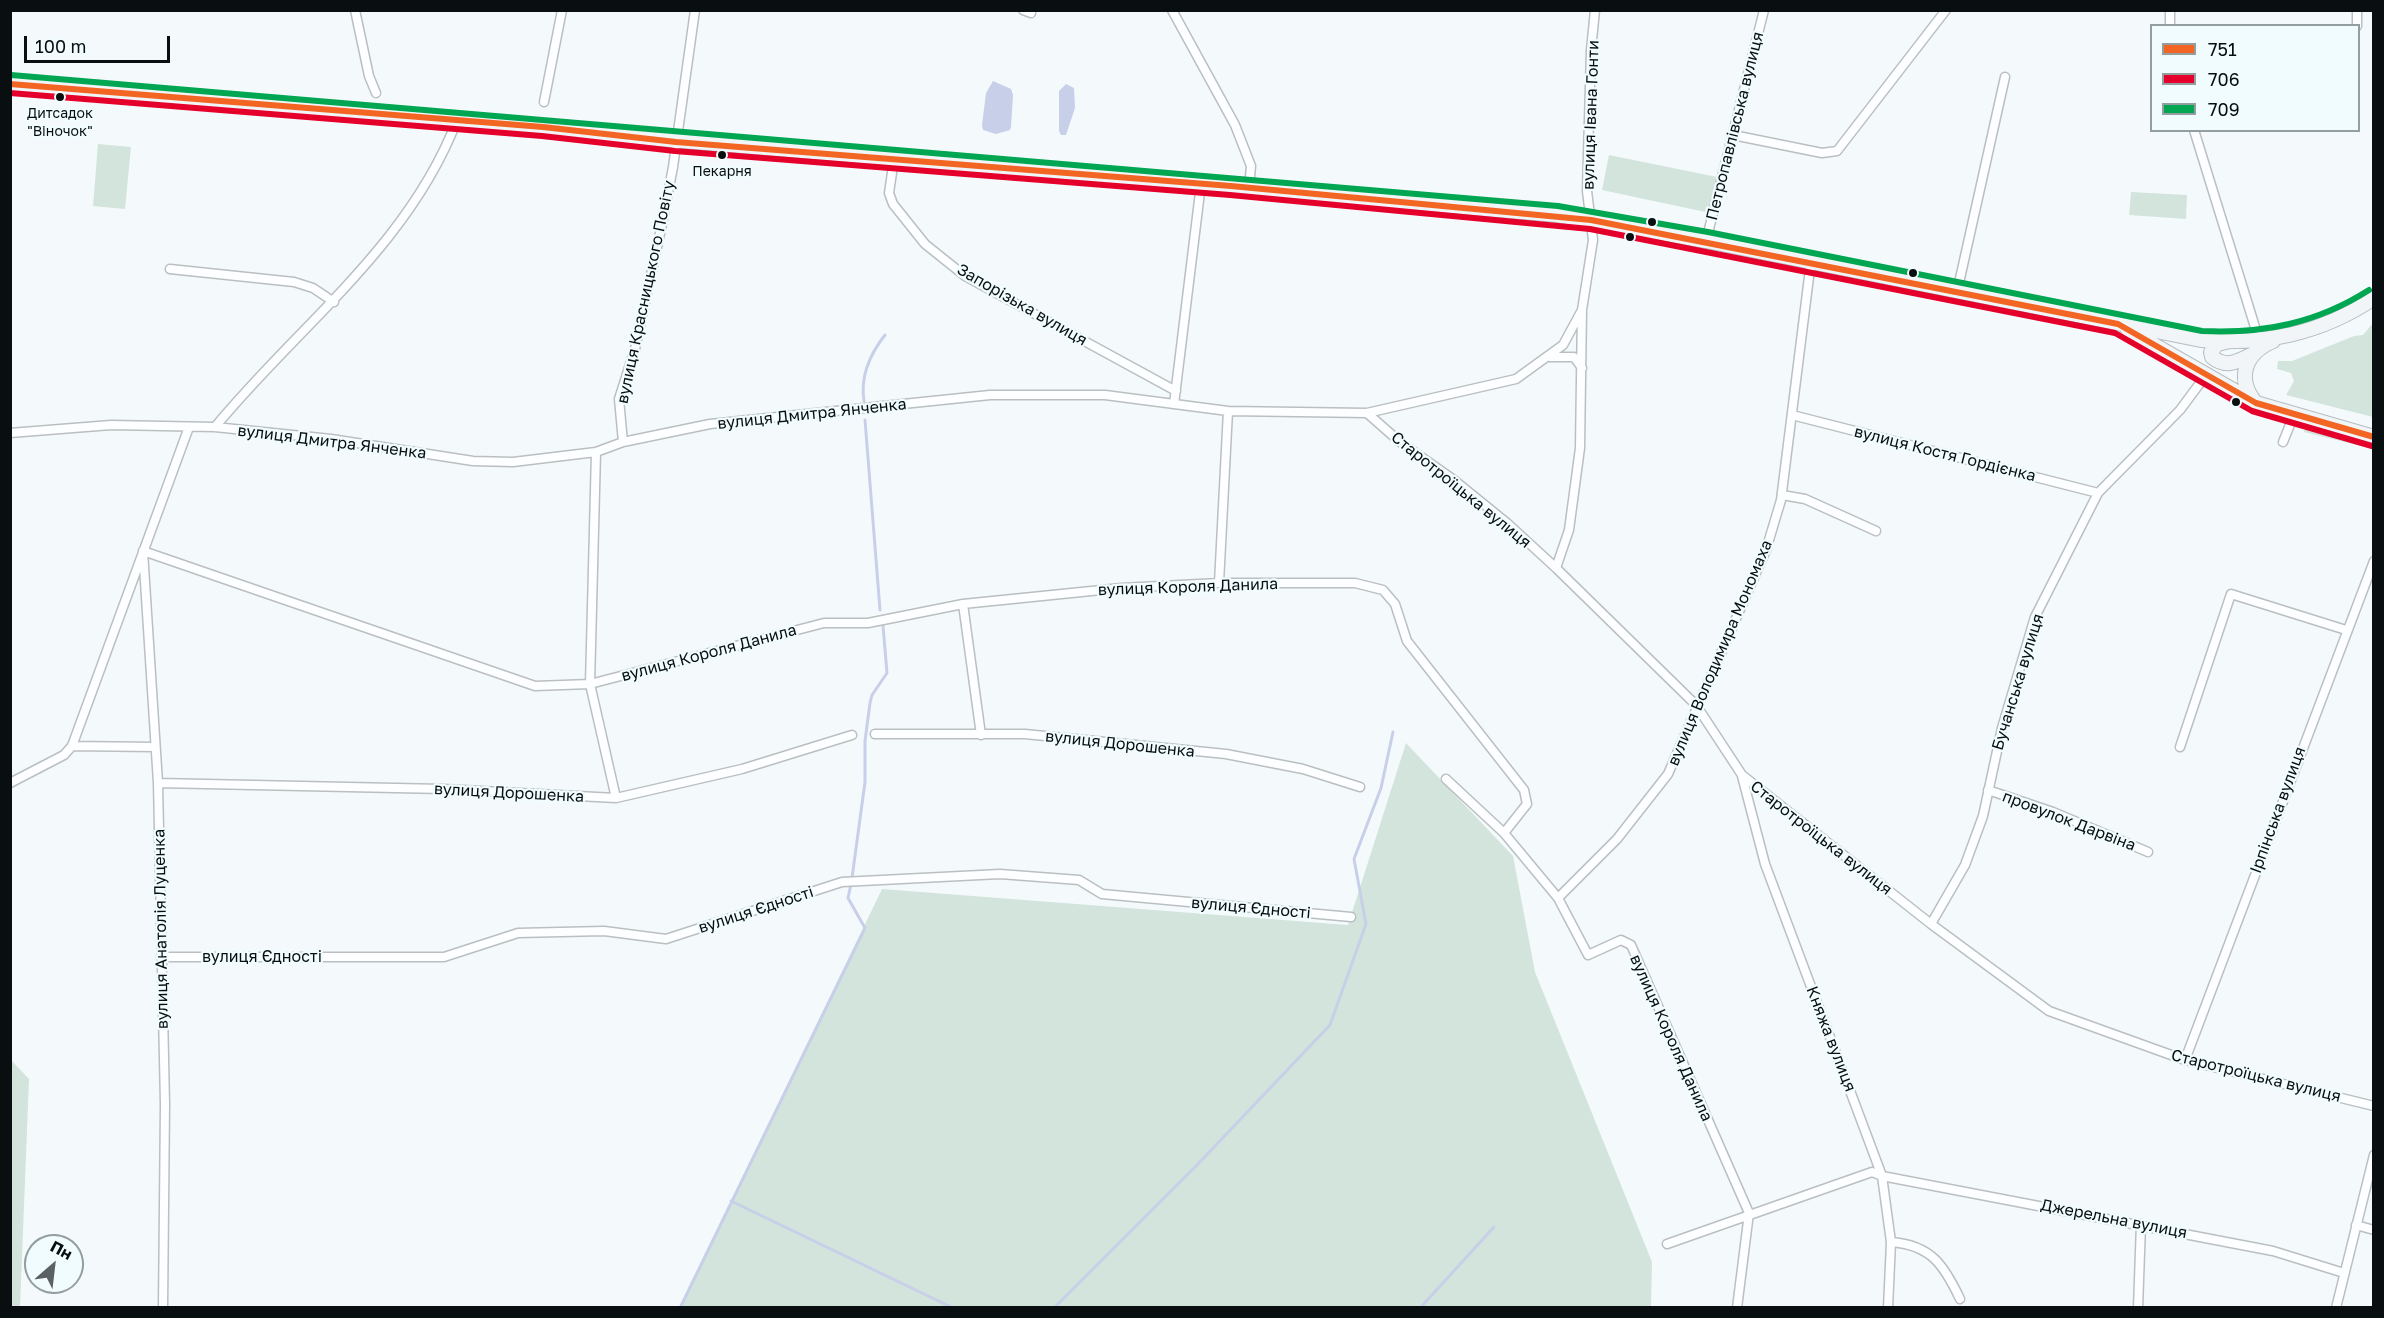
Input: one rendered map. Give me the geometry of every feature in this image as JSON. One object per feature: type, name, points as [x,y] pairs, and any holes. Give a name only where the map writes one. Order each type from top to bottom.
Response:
[{"type":"main road","points":[[10,84],[457,120],[676,142],[1201,183],[1591,220],[1811,261],[2201,340],[2229,341],[2257,347]]},
{"type":"main road","points":[[2229,341],[2217,344],[2211,352],[2212,357],[2221,364],[2232,364],[2257,347],[2325,325],[2373,298]]},
{"type":"main road","points":[[2118,324],[2256,404],[2373,437]]},
{"type":"main road","points":[[2256,404],[2246,391],[2243,379],[2257,347]]},
{"type":"street","points":[[355,10],[369,76],[376,93]]},
{"type":"street","points":[[544,102],[562,10]]},
{"type":"street","name":"вулиця Красницького Повіту","points":[[623,442],[619,399],[635,349],[662,224],[695,10]]},
{"type":"street","points":[[1172,10],[1235,125],[1251,166],[1249,188]]},
{"type":"street","name":"вулиця Івана Гонти","points":[[1582,309],[1593,240],[1587,191],[1591,50],[1595,10]]},
{"type":"street","name":"Петропавлівська вулиця","points":[[1706,241],[1764,10]]},
{"type":"street","points":[[1733,135],[1822,153],[1837,151],[1946,10]]},
{"type":"street","points":[[1957,292],[2005,77]]},
{"type":"street","points":[[215,427],[333,302],[392,234],[446,148],[457,120]]},
{"type":"street","points":[[2195,132],[2257,347]]},
{"type":"street","name":"Запорізька вулиця","points":[[894,159],[889,194],[893,204],[925,244],[965,276],[1176,391]]},
{"type":"street","points":[[1174,404],[1201,183]]},
{"type":"street","name":"вулиця Володимира Мономаха","points":[[1558,898],[1617,839],[1668,774],[1696,705],[1766,550],[1782,495],[1811,261]]},
{"type":"street","points":[[171,269],[294,282],[313,288],[333,302]]},
{"type":"street","points":[[1556,568],[1569,530],[1580,448],[1583,369],[1582,309]]},
{"type":"street","name":"вулиця Дмитра Янченка","points":[[10,433],[111,426],[215,427],[331,439],[473,461],[513,462],[596,452],[623,442],[710,424],[990,395],[1104,395],[1228,411],[1366,413],[1516,379],[1563,345],[1582,309]]},
{"type":"street","points":[[1547,357],[1568,355],[1574,357],[1583,369]]},
{"type":"street","name":"Бучанська вулиця","points":[[1930,924],[1965,865],[1983,816],[2002,728],[2035,616],[2098,493],[2180,410],[2206,375]]},
{"type":"street","points":[[1219,583],[1228,411]]},
{"type":"street","name":"Старотроїцька вулиця","points":[[1366,413],[1400,442],[1489,508],[1556,568],[1696,705],[1742,775],[1930,924],[2049,1011],[2185,1060],[2373,1106]]},
{"type":"street","name":"вулиця Костя Гордієнка","points":[[1792,415],[2098,493]]},
{"type":"street","points":[[2283,442],[2295,415]]},
{"type":"street","name":"вулиця Анатолія Луценка","points":[[72,746],[189,427]]},
{"type":"street","points":[[596,452],[590,684],[616,798]]},
{"type":"street","points":[[1782,495],[1805,499],[1876,531]]},
{"type":"street","name":"вулиця Короля Данила","points":[[143,551],[535,686],[590,684],[824,623],[868,623],[963,604],[1121,588],[1219,583],[1355,583],[1383,590],[1395,604],[1407,641],[1524,790],[1527,804],[1504,833],[1558,898],[1588,955],[1621,940],[1631,945],[1749,1213]]},
{"type":"street","name":"вулиця Анатолія Луценка","points":[[143,551],[158,783],[165,1104],[163,1308]]},
{"type":"street","name":"Ірпінська вулиця","points":[[2185,1060],[2373,561]]},
{"type":"street","points":[[2180,747],[2231,594],[2346,630]]},
{"type":"street","points":[[963,604],[981,735]]},
{"type":"street","name":"вулиця Дорошенка","points":[[875,734],[1025,734],[1226,754],[1303,769],[1360,787]]},
{"type":"street","name":"вулиця Дорошенка","points":[[158,783],[443,789],[616,798],[742,769],[852,735]]},
{"type":"street","points":[[10,783],[64,755],[72,746],[154,747]]},
{"type":"street","name":"Княжа вулиця","points":[[1742,775],[1765,864],[1882,1176],[1891,1242],[1888,1308]]},
{"type":"street","points":[[1446,779],[1504,833]]},
{"type":"street","name":"провулок Дарвіна","points":[[1989,790],[2053,812],[2148,852]]},
{"type":"street","name":"вулиця Єдності","points":[[161,957],[444,957],[518,933],[604,931],[666,939],[842,882],[1000,874],[1079,880],[1102,894],[1351,917]]},
{"type":"street","points":[[2336,1308],[2373,1155]]},
{"type":"street","name":"Джерельна вулиця","points":[[1667,1244],[1749,1213],[1872,1172],[1882,1176],[2273,1251],[2344,1274]]},
{"type":"street","points":[[1737,1308],[1749,1213]]},
{"type":"street","points":[[2138,1308],[2141,1224]]},
{"type":"street","points":[[2356,1225],[2373,1230]]},
{"type":"street","points":[[1891,1242],[1922,1248],[1946,1270],[1960,1299]]},
{"type":"shaded area","points":[[98,144],[131,147],[125,209],[93,206]]},
{"type":"shaded area","points":[[1609,155],[1717,177],[1710,213],[1602,190]]},
{"type":"shaded area","points":[[2131,192],[2187,195],[2186,219],[2129,215]]},
{"type":"shaded area","points":[[2373,323],[2373,417],[2286,395],[2294,381],[2291,373],[2277,369],[2278,361],[2292,361],[2354,336],[2363,335]]},
{"type":"shaded area","points":[[2306,425],[2373,442],[2373,449],[2304,432]]},
{"type":"shaded area","points":[[1406,743],[1513,856],[1535,972],[1652,1262],[1651,1308],[680,1308],[882,889],[1348,925]]},
{"type":"shaded area","points":[[11,1060],[29,1079],[20,1308],[10,1307]]},
{"type":"water","points":[[993,81],[1011,89],[1013,95],[1010,130],[996,134],[983,130],[982,125],[986,93]]},
{"type":"water","points":[[1066,84],[1074,88],[1075,108],[1066,135],[1061,135],[1059,131],[1059,91]]},
{"type":"waterway","points":[[864,401],[863,383],[867,366],[885,335]]},
{"type":"waterway","points":[[865,420],[880,610]]},
{"type":"waterway","points":[[852,878],[865,782],[865,741],[870,703],[872,695],[887,673],[883,626]]},
{"type":"waterway","points":[[1054,1308],[1195,1167],[1330,1025],[1366,924],[1354,859],[1381,788],[1393,732]]},
{"type":"waterway","points":[[680,1308],[865,928],[848,898],[851,884]]},
{"type":"waterway","points":[[731,1201],[953,1308]]},
{"type":"waterway","points":[[1420,1308],[1494,1227]]},
{"type":"transit line","name":"709","points":[[11,75],[1558,206],[1708,232],[2202,331],[2247,330],[2289,324],[2330,311],[2369,290]]},
{"type":"transit line","name":"751","points":[[10,84],[543,127],[676,142],[1231,186],[1591,220],[2118,324],[2256,403],[2374,437]]},
{"type":"transit line","name":"706","points":[[10,93],[542,136],[675,151],[1230,195],[1590,229],[2115,333],[2252,411],[2372,446]]},
{"type":"place","name":"Дитсадок \"Віночок\"","points":[[60,97]]},
{"type":"place","name":"Пекарня","points":[[722,155]]}]
